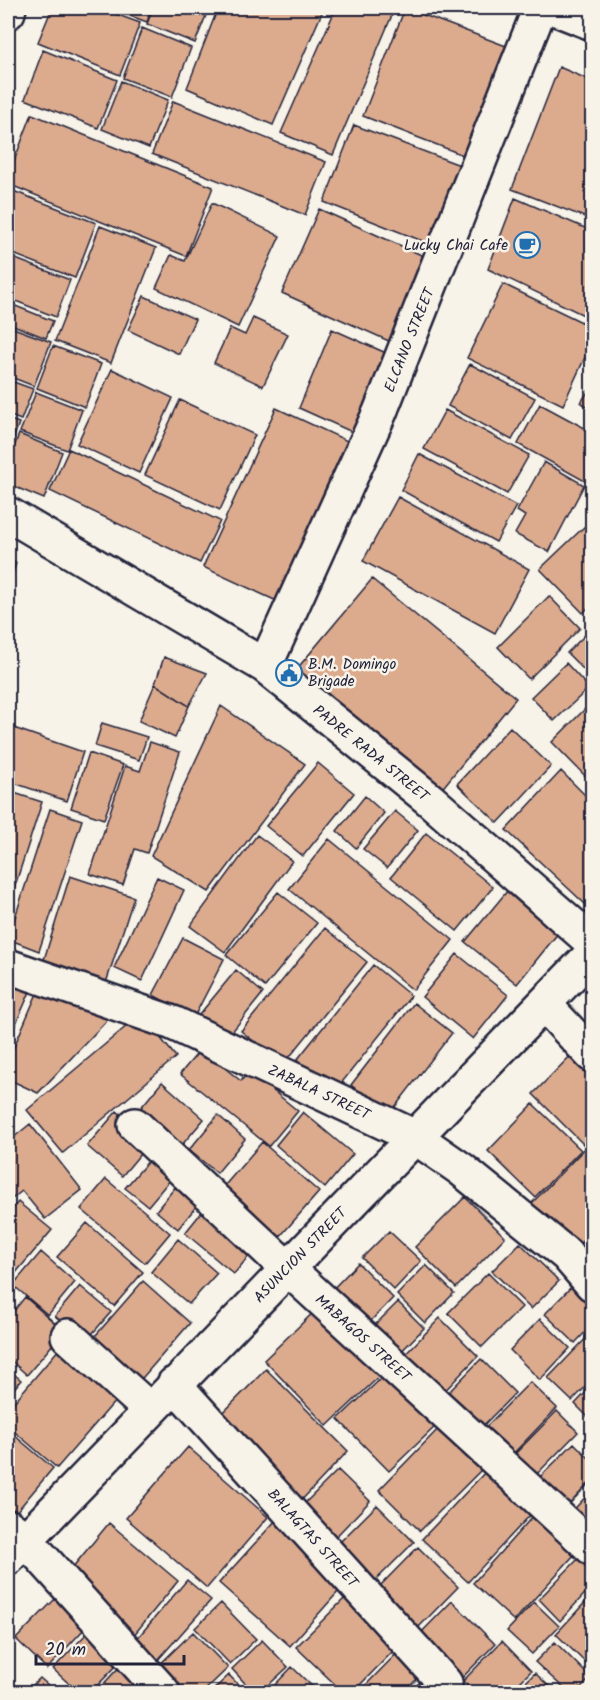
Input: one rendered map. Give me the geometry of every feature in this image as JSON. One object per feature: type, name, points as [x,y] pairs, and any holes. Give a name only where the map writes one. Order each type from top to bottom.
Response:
[{"type":"street","points":[[8,12],[9,8]]},
{"type":"street","name":"ELCANO STREET","points":[[265,666],[380,412],[540,8]]},
{"type":"street","points":[[554,8],[592,23]]},
{"type":"street","name":"PADRE RADA STREET","points":[[8,514],[265,666],[429,799],[592,942]]},
{"type":"street","name":"ASUNCION STREET","points":[[13,1541],[150,1410],[592,954]]},
{"type":"street","name":"ZABALA STREET","points":[[8,966],[173,1023],[415,1137],[461,1169],[558,1248],[592,1284]]},
{"type":"street","points":[[544,1004],[592,1055]]},
{"type":"street","name":"MABAGOS STREET","points":[[135,1125],[592,1548]]},
{"type":"street","points":[[68,1336],[150,1410]]},
{"type":"street","name":"BALAGTAS STREET","points":[[174,1384],[445,1683],[442,1692]]},
{"type":"street","points":[[13,1541],[163,1692]]},
{"type":"building","points":[[52,8],[99,8],[140,23],[120,75],[38,42]]},
{"type":"building","points":[[109,8],[152,8],[147,22]]},
{"type":"building","points":[[153,8],[209,8],[195,43],[147,24]]},
{"type":"building","points":[[218,8],[324,8],[273,125],[187,88]]},
{"type":"building","points":[[336,8],[395,8],[333,155],[281,133]]},
{"type":"building","points":[[405,8],[506,46],[463,155],[363,116]]},
{"type":"building","points":[[142,28],[191,48],[172,97],[123,78]]},
{"type":"building","points":[[43,50],[117,80],[98,128],[25,99]]},
{"type":"building","points":[[559,67],[592,81],[592,220],[512,189]]},
{"type":"building","points":[[121,81],[168,100],[149,148],[102,129]]},
{"type":"building","points":[[173,101],[326,162],[305,215],[152,154]]},
{"type":"building","points":[[32,114],[213,187],[186,256],[8,184],[8,177]]},
{"type":"building","points":[[354,125],[465,167],[435,246],[324,202]]},
{"type":"building","points":[[8,189],[96,223],[75,278],[8,252]]},
{"type":"building","points":[[515,198],[592,231],[592,319],[488,269]]},
{"type":"building","points":[[212,203],[280,236],[238,327],[156,288],[171,255],[185,261]]},
{"type":"building","points":[[319,209],[428,258],[391,342],[282,293]]},
{"type":"building","points":[[100,226],[156,248],[111,363],[55,341]]},
{"type":"building","points":[[8,256],[70,280],[56,317],[8,298]]},
{"type":"building","points":[[503,284],[592,327],[592,342],[563,405],[467,358]]},
{"type":"building","points":[[144,296],[195,319],[179,354],[128,330]]},
{"type":"building","points":[[8,303],[53,321],[46,338],[8,323]]},
{"type":"building","points":[[253,318],[288,334],[263,386],[214,363],[230,328],[245,335]]},
{"type":"building","points":[[8,326],[51,342],[34,386],[8,376]]},
{"type":"building","points":[[332,329],[386,353],[352,432],[299,408]]},
{"type":"building","points":[[53,346],[101,364],[85,407],[37,388]]},
{"type":"building","points":[[470,364],[535,398],[512,440],[448,406]]},
{"type":"building","points":[[112,369],[173,398],[139,473],[77,444]]},
{"type":"building","points":[[8,380],[33,389],[21,420],[8,415]]},
{"type":"building","points":[[592,386],[592,411],[581,402]]},
{"type":"building","points":[[36,392],[82,410],[67,450],[20,432]]},
{"type":"building","points":[[180,400],[255,435],[220,510],[145,475]]},
{"type":"building","points":[[540,404],[592,432],[592,485],[518,444]]},
{"type":"building","points":[[276,408],[354,444],[281,603],[203,567]]},
{"type":"building","points":[[445,410],[529,455],[507,494],[424,449]]},
{"type":"building","points":[[8,419],[19,423],[8,454]]},
{"type":"building","points":[[19,434],[62,452],[44,499],[8,484],[8,463]]},
{"type":"building","points":[[69,449],[220,521],[200,563],[50,491]]},
{"type":"building","points":[[419,454],[516,506],[496,542],[401,490]]},
{"type":"building","points":[[544,462],[584,485],[549,552],[515,534],[525,516],[517,511]]},
{"type":"building","points":[[398,497],[529,569],[495,633],[363,561]]},
{"type":"building","points":[[585,526],[592,533],[592,604],[583,613],[540,569]]},
{"type":"building","points":[[8,560],[16,563],[8,590]]},
{"type":"building","points":[[372,579],[516,698],[436,796],[291,676]]},
{"type":"building","points":[[549,596],[580,628],[529,679],[498,647]]},
{"type":"building","points":[[592,628],[592,678],[567,653]]},
{"type":"building","points":[[164,657],[207,673],[189,706],[155,684]]},
{"type":"building","points":[[566,663],[589,688],[554,721],[531,697]]},
{"type":"building","points":[[155,684],[189,706],[175,738],[139,721]]},
{"type":"building","points":[[592,702],[592,783],[552,742]]},
{"type":"building","points":[[221,706],[305,764],[209,892],[151,856]]},
{"type":"building","points":[[102,723],[147,737],[139,760],[95,746]]},
{"type":"building","points":[[8,726],[83,752],[67,801],[8,781]]},
{"type":"building","points":[[510,727],[551,766],[498,823],[457,784]]},
{"type":"building","points":[[150,742],[180,752],[147,853],[135,849],[123,885],[90,874],[125,766],[140,771]]},
{"type":"building","points":[[89,753],[123,765],[104,819],[71,808]]},
{"type":"building","points":[[318,763],[354,793],[303,856],[266,826]]},
{"type":"building","points":[[561,771],[592,802],[592,896],[585,904],[506,830]]},
{"type":"building","points":[[8,791],[42,802],[12,895],[8,894]]},
{"type":"building","points":[[365,796],[384,813],[356,848],[337,831]]},
{"type":"building","points":[[50,809],[82,820],[39,951],[8,939]]},
{"type":"building","points":[[395,811],[418,830],[387,868],[363,849]]},
{"type":"building","points":[[426,833],[493,887],[457,931],[391,877]]},
{"type":"building","points":[[257,835],[292,861],[225,952],[190,926]]},
{"type":"building","points":[[329,839],[453,940],[413,990],[289,889]]},
{"type":"building","points":[[70,876],[134,897],[105,986],[42,966]]},
{"type":"building","points":[[157,877],[184,890],[142,981],[114,968]]},
{"type":"building","points":[[508,890],[559,932],[517,984],[465,942]]},
{"type":"building","points":[[278,892],[317,923],[265,987],[226,955]]},
{"type":"building","points":[[325,928],[367,962],[283,1065],[241,1031]]},
{"type":"building","points":[[183,938],[224,959],[194,1017],[153,995]]},
{"type":"building","points":[[457,954],[508,995],[473,1039],[422,997]]},
{"type":"building","points":[[373,965],[411,996],[331,1096],[293,1065]]},
{"type":"building","points":[[236,970],[263,993],[227,1038],[199,1015]]},
{"type":"building","points":[[8,976],[32,987],[11,1035],[8,1033]]},
{"type":"building","points":[[41,984],[113,1014],[38,1093],[8,1079],[8,1061]]},
{"type":"building","points":[[414,1003],[452,1033],[388,1116],[351,1085]]},
{"type":"building","points":[[141,1014],[176,1057],[63,1153],[27,1110]]},
{"type":"building","points":[[579,1047],[592,1060],[592,1136],[584,1145],[533,1094]]},
{"type":"building","points":[[201,1049],[241,1081],[249,1071],[298,1111],[269,1146],[180,1074]]},
{"type":"building","points":[[162,1082],[204,1119],[176,1152],[134,1116]]},
{"type":"building","points":[[533,1104],[581,1150],[535,1197],[488,1151]]},
{"type":"building","points":[[117,1111],[151,1141],[122,1176],[87,1146]]},
{"type":"building","points":[[303,1112],[353,1154],[325,1188],[276,1145]]},
{"type":"building","points":[[218,1115],[245,1139],[217,1173],[189,1150]]},
{"type":"building","points":[[30,1124],[82,1190],[45,1219],[22,1191],[8,1202],[8,1142]]},
{"type":"building","points":[[262,1142],[319,1192],[277,1240],[220,1191]]},
{"type":"building","points":[[591,1142],[592,1231],[576,1248],[531,1204]]},
{"type":"building","points":[[157,1151],[179,1169],[148,1206],[125,1188]]},
{"type":"building","points":[[106,1179],[170,1233],[145,1263],[81,1209]]},
{"type":"building","points":[[181,1180],[203,1198],[178,1229],[156,1211]]},
{"type":"building","points":[[465,1197],[505,1237],[456,1288],[415,1247]]},
{"type":"building","points":[[18,1202],[52,1230],[8,1282],[8,1214]]},
{"type":"building","points":[[209,1203],[258,1245],[234,1274],[185,1233]]},
{"type":"building","points":[[87,1223],[143,1272],[114,1306],[57,1257]]},
{"type":"building","points":[[389,1231],[421,1261],[394,1290],[362,1258]]},
{"type":"building","points":[[592,1237],[592,1263],[580,1250]]},
{"type":"building","points":[[178,1239],[217,1273],[189,1304],[151,1272]]},
{"type":"building","points":[[520,1243],[559,1281],[531,1309],[492,1271]]},
{"type":"building","points":[[41,1252],[75,1282],[48,1315],[13,1285]]},
{"type":"building","points":[[358,1263],[393,1298],[361,1331],[326,1296]]},
{"type":"building","points":[[426,1265],[454,1293],[425,1323],[397,1295]]},
{"type":"building","points":[[488,1273],[522,1307],[482,1347],[448,1313]]},
{"type":"building","points":[[143,1281],[190,1323],[137,1384],[89,1343]]},
{"type":"building","points":[[80,1286],[111,1312],[85,1342],[55,1316]]},
{"type":"building","points":[[572,1286],[592,1306],[592,1325],[575,1343],[545,1314]]},
{"type":"building","points":[[25,1297],[64,1331],[27,1375],[8,1358],[8,1318]]},
{"type":"building","points":[[398,1302],[424,1328],[393,1360],[366,1334]]},
{"type":"building","points":[[322,1304],[386,1370],[327,1426],[264,1360]]},
{"type":"building","points":[[440,1318],[478,1356],[437,1399],[399,1361]]},
{"type":"building","points":[[540,1319],[570,1348],[540,1380],[510,1350]]},
{"type":"building","points":[[592,1332],[592,1380],[572,1401],[548,1378]]},
{"type":"building","points":[[65,1342],[123,1392],[57,1468],[8,1426],[8,1409]]},
{"type":"building","points":[[481,1359],[515,1393],[477,1432],[443,1398]]},
{"type":"building","points":[[8,1369],[21,1380],[8,1396]]},
{"type":"building","points":[[266,1369],[348,1451],[297,1505],[214,1422]]},
{"type":"building","points":[[390,1370],[440,1422],[389,1471],[338,1419]]},
{"type":"building","points":[[530,1382],[557,1408],[509,1458],[482,1431]]},
{"type":"building","points":[[592,1386],[592,1421],[575,1404]]},
{"type":"building","points":[[557,1411],[578,1432],[531,1480],[510,1459]]},
{"type":"building","points":[[442,1425],[484,1467],[420,1531],[379,1490]]},
{"type":"building","points":[[8,1430],[53,1468],[12,1517],[8,1513]]},
{"type":"building","points":[[574,1443],[592,1461],[592,1480],[562,1512],[533,1484]]},
{"type":"building","points":[[188,1447],[268,1517],[207,1588],[126,1518]]},
{"type":"building","points":[[488,1469],[533,1512],[468,1582],[422,1539]]},
{"type":"building","points":[[338,1470],[370,1501],[325,1548],[293,1515]]},
{"type":"building","points":[[592,1490],[592,1542],[567,1517]]},
{"type":"building","points":[[377,1505],[414,1542],[366,1590],[329,1553]]},
{"type":"building","points":[[534,1515],[575,1554],[514,1621],[473,1583]]},
{"type":"building","points":[[277,1519],[346,1583],[290,1646],[219,1583]]},
{"type":"building","points":[[109,1523],[178,1581],[133,1636],[63,1579]]},
{"type":"building","points":[[418,1547],[458,1587],[414,1632],[374,1592]]},
{"type":"building","points":[[578,1559],[592,1573],[592,1586],[560,1621],[539,1599]]},
{"type":"building","points":[[187,1580],[211,1600],[157,1661],[134,1642]]},
{"type":"building","points":[[351,1592],[402,1642],[353,1692],[343,1692],[296,1647]]},
{"type":"building","points":[[592,1595],[592,1669],[556,1634]]},
{"type":"building","points":[[55,1599],[85,1628],[47,1669],[16,1639]]},
{"type":"building","points":[[452,1601],[495,1644],[458,1682],[415,1639]]},
{"type":"building","points":[[534,1602],[559,1626],[532,1654],[507,1631]]},
{"type":"building","points":[[221,1603],[256,1639],[230,1664],[195,1628]]},
{"type":"building","points":[[89,1631],[121,1661],[91,1692],[78,1692],[53,1669]]},
{"type":"building","points":[[193,1632],[228,1668],[203,1692],[177,1692],[155,1669]]},
{"type":"building","points":[[262,1640],[288,1667],[261,1692],[253,1692],[232,1669]]},
{"type":"building","points":[[502,1641],[531,1671],[510,1692],[474,1692],[463,1681]]},
{"type":"building","points":[[555,1642],[591,1678],[577,1692],[568,1692],[535,1662]]},
{"type":"building","points":[[401,1649],[424,1672],[404,1692],[359,1692]]},
{"type":"building","points":[[125,1661],[150,1692],[96,1692]]},
{"type":"building","points":[[292,1667],[318,1692],[268,1692]]},
{"type":"building","points":[[535,1673],[555,1692],[516,1692]]},
{"type":"building","points":[[229,1675],[245,1692],[211,1692]]},
{"type":"building","points":[[428,1675],[437,1692],[409,1692]]},
{"type":"building","points":[[40,1678],[56,1692],[26,1692]]},
{"type":"place","name":"Lucky Chai Cafe","points":[[527,245]]},
{"type":"place","name":"B.M. Domingo Brigade","points":[[289,673]]}]
